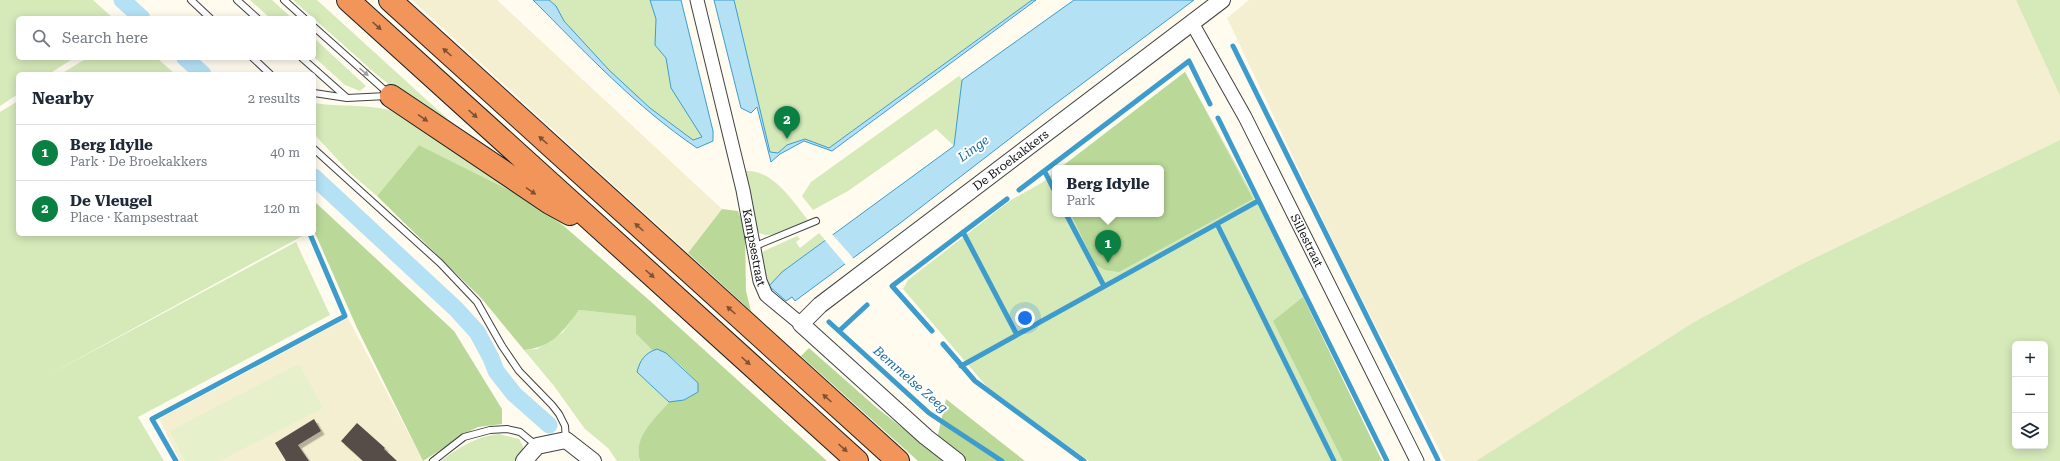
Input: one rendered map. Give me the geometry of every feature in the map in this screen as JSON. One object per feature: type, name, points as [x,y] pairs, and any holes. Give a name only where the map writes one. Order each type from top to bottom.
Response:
[{"type":"highway","points":[[348,0],[857,461]]},
{"type":"highway","points":[[390,0],[898,461]]},
{"type":"highway","points":[[391,96],[550,203],[600,229]]},
{"type":"street","name":"Kampsestraat","points":[[697,0],[743,190],[760,281],[766,295],[801,324],[926,437],[956,461]]},
{"type":"street","name":"De Broekakkers","points":[[801,324],[820,305],[1222,0]]},
{"type":"street","name":"Sillestraat","points":[[1192,23],[1245,117],[1417,461]]},
{"type":"street","points":[[524,461],[537,446],[566,440],[593,461]]},
{"type":"lane","points":[[191,0],[208,16]]},
{"type":"lane","points":[[237,0],[255,16]]},
{"type":"lane","points":[[284,0],[302,16]]},
{"type":"lane","points":[[316,30],[391,96]]},
{"type":"lane","points":[[255,60],[268,72]]},
{"type":"lane","points":[[304,60],[347,98]]},
{"type":"lane","points":[[316,93],[347,98],[391,96]]},
{"type":"lane","points":[[316,151],[440,263],[477,302],[502,346],[519,371],[559,414],[565,426],[566,440]]},
{"type":"lane","points":[[753,247],[816,221]]},
{"type":"lane","points":[[433,461],[464,437],[490,430],[507,429],[520,432],[537,446]]},
{"type":"shaded area","points":[[412,0],[497,0],[722,209],[688,253]]},
{"type":"shaded area","points":[[1249,0],[2016,0],[2060,96],[2060,140],[1800,265],[1694,322],[1476,461],[1445,461],[1344,264],[1227,18]]},
{"type":"shaded area","points":[[348,318],[423,461],[180,461],[159,419]]},
{"type":"green space","points":[[0,0],[93,0],[111,16],[16,16],[16,60],[71,60],[52,72],[16,72],[16,95],[0,106]]},
{"type":"green space","points":[[250,0],[272,0],[290,16],[268,16]]},
{"type":"green space","points":[[293,0],[317,0],[463,133],[416,106],[376,74],[316,21],[316,16],[311,16]]},
{"type":"green space","points":[[549,0],[650,0],[656,19],[655,45],[666,58],[671,88],[703,137],[693,140],[650,108],[609,70],[564,21],[556,6]]},
{"type":"green space","points":[[734,0],[1032,0],[829,148],[805,139],[787,145],[779,153],[770,152]]},
{"type":"green space","points":[[2016,0],[2060,0],[2060,96]]},
{"type":"green space","points":[[316,40],[366,86],[360,91],[345,85],[316,59]]},
{"type":"green space","points":[[84,60],[159,60],[173,72],[64,72]]},
{"type":"green space","points":[[1185,72],[1259,206],[1382,461],[1089,461],[988,388],[903,289],[908,280],[1011,200],[1043,182],[1052,174],[1052,217],[1164,217],[1164,165],[1064,165]]},
{"type":"green space","points":[[1185,72],[1253,199],[1119,272],[1105,270],[1095,264],[1072,217],[1164,217],[1164,165],[1064,165]]},
{"type":"green space","points":[[959,76],[962,80],[954,146],[936,129],[848,191],[813,210],[802,196],[811,182]]},
{"type":"green space","points":[[16,102],[16,236],[302,236],[41,379],[296,242],[330,315],[138,417],[164,461],[0,461],[0,112]]},
{"type":"green space","points":[[316,103],[371,107],[390,110],[524,188],[573,234],[533,202],[419,145],[377,196],[350,173],[316,136]]},
{"type":"green space","points":[[2060,140],[2060,461],[1476,461],[1694,322],[1800,265]]},
{"type":"green space","points":[[419,145],[533,202],[573,234],[649,300],[827,461],[640,461],[638,452],[639,444],[642,436],[652,421],[669,402],[684,400],[698,392],[698,383],[670,357],[664,353],[653,351],[636,334],[636,316],[579,310],[568,325],[556,337],[542,346],[524,350],[482,299],[377,196]]},
{"type":"green space","points":[[745,171],[765,175],[773,181],[789,196],[808,220],[775,234],[768,235],[756,231]]},
{"type":"green space","points":[[316,203],[454,331],[502,409],[502,424],[478,427],[423,461],[357,328],[316,236]]},
{"type":"green space","points":[[722,209],[738,211],[745,230],[746,291],[751,311],[688,253]]},
{"type":"green space","points":[[819,233],[825,240],[782,272],[769,286],[765,281],[761,254],[764,251],[797,236],[800,239],[796,242],[800,248]]},
{"type":"green space","points":[[1303,297],[1382,461],[1343,461],[1273,321]]},
{"type":"green space","points":[[579,310],[636,316],[636,334],[653,351],[648,353],[637,372],[669,402],[642,436],[638,453],[640,461],[617,461],[608,448],[585,429],[554,386],[524,350],[537,349],[563,332]]},
{"type":"green space","points":[[809,348],[877,408],[945,461],[918,461],[801,356]]},
{"type":"green space","points":[[299,364],[323,408],[219,461],[185,461],[170,431]]},
{"type":"green space","points":[[946,399],[1025,461],[967,461],[937,439]]},
{"type":"green space","points":[[499,434],[519,439],[523,446],[523,455],[518,461],[440,461],[461,447],[475,440]]},
{"type":"water","points":[[533,0],[549,0],[556,6],[564,21],[609,70],[650,108],[693,140],[702,137],[671,88],[666,58],[655,45],[656,19],[650,0],[681,0],[713,131],[713,141],[697,148],[653,115],[592,59]]},
{"type":"water","points":[[714,0],[734,0],[770,152],[778,153],[787,145],[805,139],[829,148],[1032,0],[1036,0],[832,151],[804,141],[780,154],[771,162],[757,107],[751,113],[741,108]]},
{"type":"water","name":"Linge","points":[[1074,0],[1194,0],[795,301],[792,297],[786,301],[769,286],[782,272],[954,146],[962,80]]},
{"type":"water","points":[[657,349],[666,353],[698,383],[698,392],[684,400],[669,402],[637,372],[644,358],[649,353]]},
{"type":"pier","points":[[831,233],[854,259],[846,265],[824,239]]},
{"type":"building","points":[[314,419],[321,431],[298,445],[309,461],[286,461],[275,443]]},
{"type":"building","points":[[357,423],[397,461],[363,461],[341,441]]},
{"type":"waterway","points":[[122,0],[140,16]]},
{"type":"waterway","points":[[1233,46],[1438,460]]},
{"type":"waterway","points":[[187,60],[201,72]]},
{"type":"waterway","points":[[1019,190],[1189,61],[1210,104]]},
{"type":"waterway","points":[[1218,118],[1387,461]]},
{"type":"waterway","points":[[1045,172],[1052,186]]},
{"type":"waterway","points":[[316,179],[456,309],[477,332],[496,371],[514,394],[549,425]]},
{"type":"waterway","points":[[932,331],[892,286],[1007,199]]},
{"type":"waterway","points":[[961,366],[1258,201]]},
{"type":"waterway","points":[[1068,217],[1104,286]]},
{"type":"waterway","points":[[1217,224],[1334,461]]},
{"type":"waterway","points":[[963,232],[1017,335]]},
{"type":"waterway","points":[[176,461],[152,419],[345,316],[311,236]]},
{"type":"waterway","points":[[839,331],[867,305]]},
{"type":"waterway","name":"Bemmelse Zeeg","points":[[829,322],[929,413],[1002,461]]},
{"type":"waterway","points":[[943,344],[975,381],[1084,461]]},
{"type":"place","name":"De Vleugel","points":[[787,139]]},
{"type":"place","name":"Berg Idylle","points":[[1108,263]]}]
